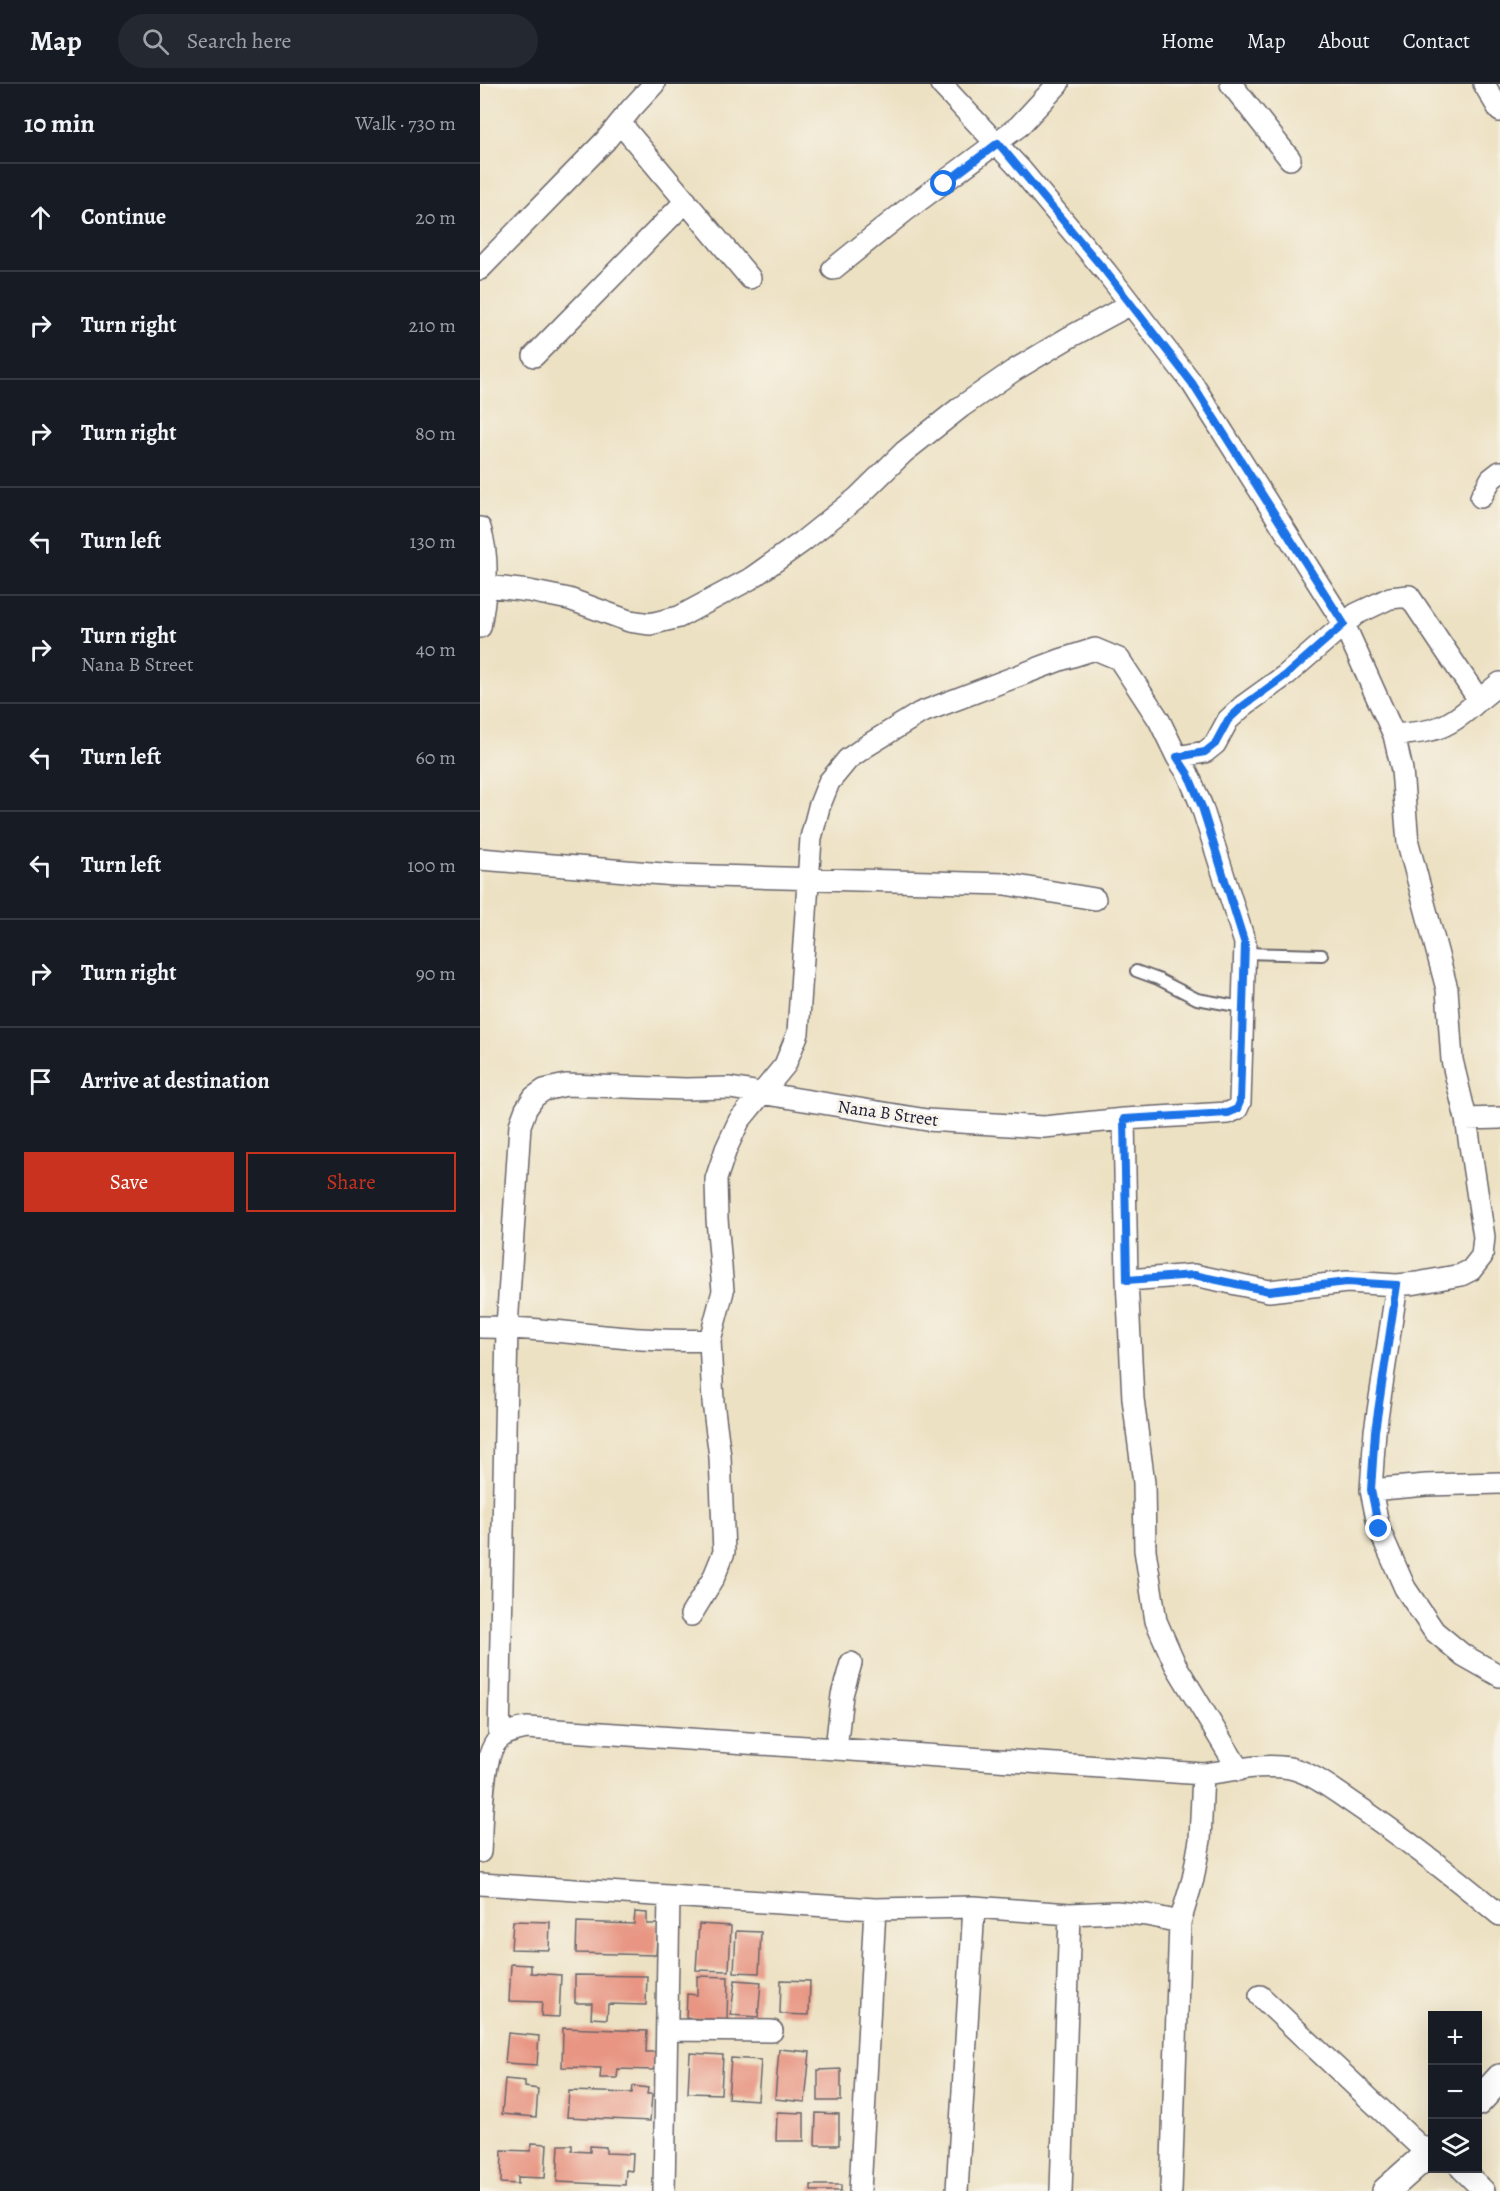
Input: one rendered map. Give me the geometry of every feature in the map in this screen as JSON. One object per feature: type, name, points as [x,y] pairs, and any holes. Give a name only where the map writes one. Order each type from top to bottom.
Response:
[{"type":"street","points":[[480,270],[606,140],[654,84]]},
{"type":"street","points":[[941,84],[998,143],[1131,304],[1192,383],[1344,624],[1394,735],[1402,770],[1408,843],[1447,988],[1452,1060],[1466,1119],[1484,1237],[1482,1256],[1471,1270],[1444,1279],[1397,1285],[1347,1282],[1269,1291],[1194,1275],[1127,1280]]},
{"type":"street","points":[[833,269],[905,211],[1019,126],[1058,84]]},
{"type":"street","points":[[1231,84],[1290,159]]},
{"type":"street","points":[[1484,84],[1500,111]]},
{"type":"street","points":[[620,123],[750,278]]},
{"type":"street","points":[[534,356],[686,201]]},
{"type":"street","points":[[486,586],[569,599],[629,621],[650,624],[679,617],[750,579],[802,542],[857,498],[904,452],[1012,371],[1131,304]]},
{"type":"street","points":[[1481,497],[1491,479],[1500,472]]},
{"type":"street","points":[[480,528],[486,546],[486,597],[480,627]]},
{"type":"street","points":[[1177,757],[1205,752],[1215,744],[1228,720],[1243,706],[1286,675],[1356,614],[1390,598],[1409,596],[1479,700]]},
{"type":"street","points":[[691,1615],[713,1579],[724,1552],[720,1457],[713,1402],[710,1340],[723,1291],[716,1179],[739,1121],[785,1065],[798,1033],[811,838],[819,807],[829,782],[849,759],[920,713],[1060,660],[1095,649],[1119,659],[1159,720],[1188,774],[1202,807],[1245,944],[1242,1006]]},
{"type":"street","points":[[1394,735],[1439,729],[1460,718],[1500,683]]},
{"type":"street","points":[[480,858],[675,875],[1005,884],[1095,899]]},
{"type":"street","name":"Nana B Street","points":[[507,1327],[520,1125],[534,1097],[544,1090],[566,1085],[686,1089],[730,1088],[927,1120],[1044,1127],[1124,1119],[1228,1113],[1237,1109],[1240,1102],[1242,1006]]},
{"type":"street","points":[[1466,1119],[1500,1118]]},
{"type":"street","points":[[1124,1119],[1127,1280],[1133,1399],[1144,1483],[1145,1550],[1156,1621],[1175,1664],[1239,1770]]},
{"type":"street","points":[[1397,1285],[1375,1431],[1371,1490],[1379,1529],[1405,1588],[1434,1631],[1463,1654],[1500,1676]]},
{"type":"street","points":[[480,1328],[507,1327],[654,1339],[710,1340]]},
{"type":"street","points":[[480,1852],[487,1759],[499,1738],[507,1327]]},
{"type":"street","points":[[1371,1490],[1436,1484],[1500,1483]]},
{"type":"street","points":[[836,1749],[842,1695],[851,1663]]},
{"type":"street","points":[[499,1738],[513,1731],[527,1728],[1203,1774],[1261,1767],[1290,1768],[1318,1779],[1407,1842],[1500,1915]]},
{"type":"street","points":[[1171,2191],[1180,1922],[1200,1840],[1203,1774]]},
{"type":"street","points":[[480,1884],[875,1909],[974,1907],[1070,1914],[1116,1912],[1147,1915],[1180,1922]]},
{"type":"street","points":[[664,2191],[669,1896]]},
{"type":"street","points":[[957,2191],[974,1907]]},
{"type":"street","points":[[860,2191],[875,1909]]},
{"type":"street","points":[[1061,2191],[1070,1914]]},
{"type":"street","points":[[1260,1996],[1428,2150]]},
{"type":"street","points":[[667,2030],[772,2031]]},
{"type":"street","points":[[1482,2098],[1500,2078]]},
{"type":"street","points":[[1386,2191],[1428,2154]]},
{"type":"street","points":[[1465,2173],[1484,2191]]},
{"type":"lane","points":[[1245,953],[1322,955]]},
{"type":"lane","points":[[1137,971],[1158,978],[1197,999],[1242,1006]]},
{"type":"building","points":[[635,1912],[647,1913],[647,1924],[658,1924],[656,1955],[576,1953],[577,1922],[634,1924]]},
{"type":"building","points":[[513,1921],[550,1922],[549,1950],[511,1949]]},
{"type":"building","points":[[699,1924],[731,1926],[729,1971],[696,1970]]},
{"type":"building","points":[[736,1931],[761,1932],[759,1973],[734,1972]]},
{"type":"building","points":[[511,1964],[531,1965],[531,1973],[561,1975],[559,2017],[541,2016],[542,2002],[509,2001]]},
{"type":"building","points":[[575,1975],[647,1976],[646,2005],[608,2004],[607,2019],[591,2018],[592,2003],[575,2003]]},
{"type":"building","points":[[697,1976],[728,1977],[727,2020],[686,2018],[687,1994],[697,1995]]},
{"type":"building","points":[[735,1980],[761,1982],[758,2017],[731,2015]]},
{"type":"building","points":[[781,1980],[810,1981],[809,2015],[780,2014]]},
{"type":"building","points":[[563,2028],[647,2031],[646,2052],[656,2052],[655,2070],[618,2069],[617,2078],[600,2078],[601,2068],[562,2067]]},
{"type":"building","points":[[508,2033],[539,2036],[537,2065],[505,2063]]},
{"type":"building","points":[[779,2049],[810,2052],[805,2102],[775,2099]]},
{"type":"building","points":[[690,2053],[723,2055],[721,2094],[688,2093]]},
{"type":"building","points":[[731,2058],[761,2060],[758,2100],[728,2098]]},
{"type":"building","points":[[841,2069],[841,2101],[818,2101],[818,2070]]},
{"type":"building","points":[[505,2079],[525,2081],[525,2087],[538,2089],[536,2117],[502,2114]]},
{"type":"building","points":[[633,2086],[648,2088],[647,2094],[652,2094],[650,2121],[567,2117],[569,2091],[632,2093]]},
{"type":"building","points":[[777,2112],[804,2113],[804,2141],[776,2141]]},
{"type":"building","points":[[816,2113],[839,2114],[839,2145],[815,2145]]},
{"type":"building","points":[[532,2143],[547,2144],[545,2178],[518,2177],[518,2184],[501,2183],[502,2150],[531,2151]]},
{"type":"building","points":[[559,2145],[572,2145],[572,2151],[590,2152],[590,2146],[606,2147],[606,2153],[633,2154],[632,2171],[626,2170],[625,2185],[557,2182]]},
{"type":"building","points":[[811,2185],[841,2185],[841,2191],[811,2191]]},
{"type":"route","points":[[944,184],[998,143],[1106,272],[1192,383],[1344,624],[1286,675],[1243,706],[1228,720],[1215,744],[1205,752],[1194,752],[1177,757],[1188,774],[1202,807],[1245,944],[1240,1102],[1237,1109],[1228,1113],[1124,1119],[1127,1280],[1194,1275],[1269,1291],[1347,1282],[1397,1285],[1375,1431],[1371,1490],[1379,1529]]}]
